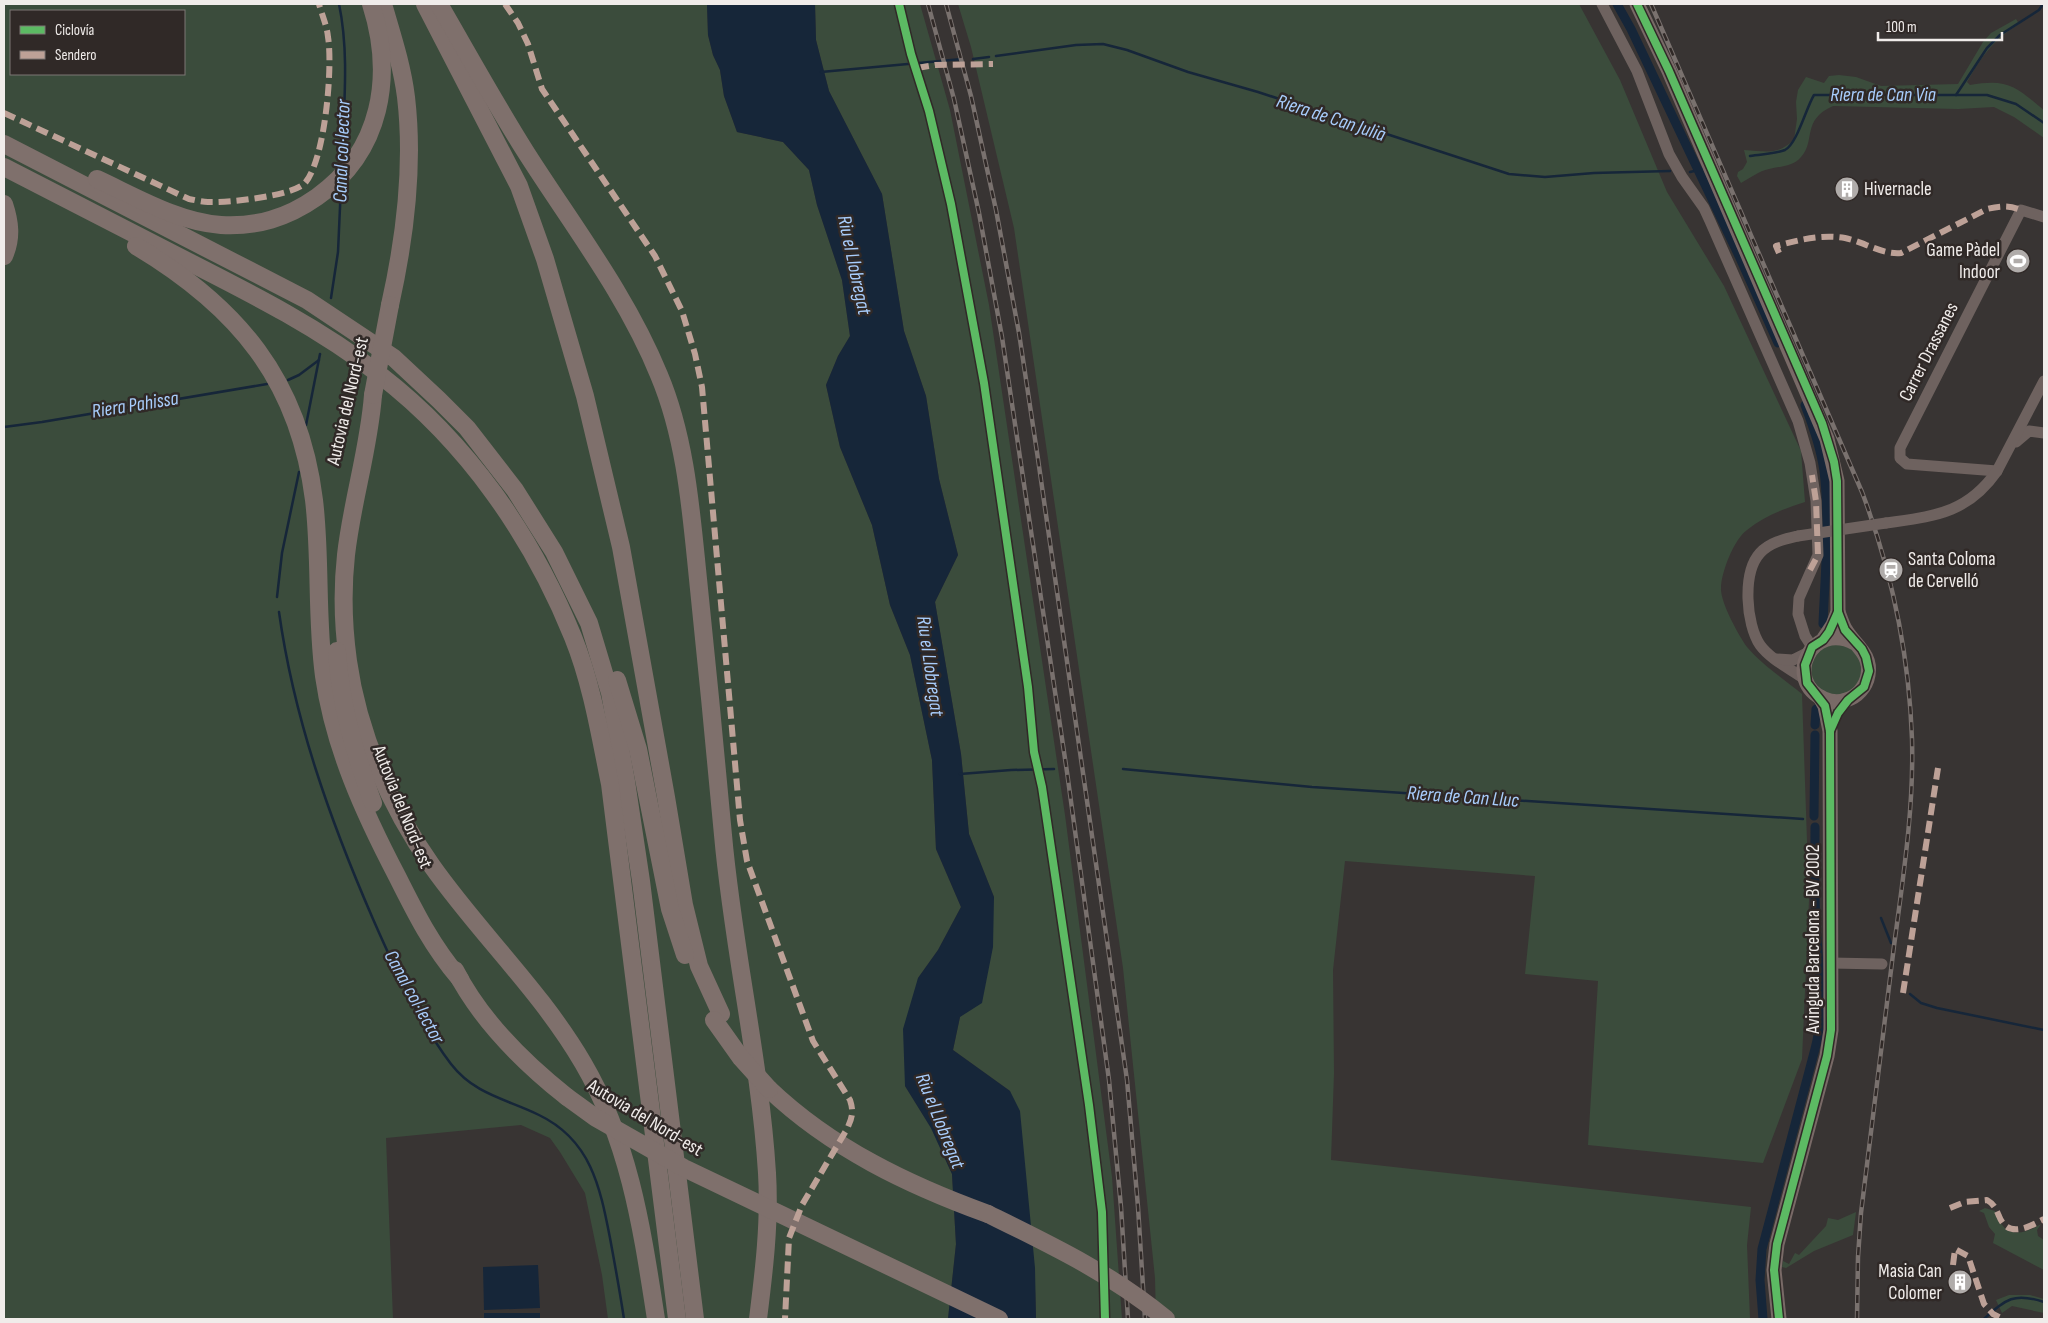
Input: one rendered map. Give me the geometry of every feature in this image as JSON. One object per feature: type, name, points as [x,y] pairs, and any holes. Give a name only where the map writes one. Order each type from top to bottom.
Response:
[{"type":"highway","points":[[4,143],[49,158],[178,215],[208,223],[233,226],[269,222],[302,207],[326,190],[346,171],[358,156],[367,138],[375,117],[383,73],[381,42],[371,4]]},
{"type":"highway","name":"Autovia del Nord-est","points":[[383,4],[402,70],[406,98],[409,141],[408,184],[398,270],[373,395],[363,425],[345,507],[337,559],[334,614],[338,672],[344,706],[356,752],[381,824],[416,896],[460,979],[486,1016],[506,1040],[546,1080],[567,1097],[596,1118],[684,1168],[1000,1319]]},
{"type":"highway","points":[[425,4],[518,186],[548,268],[585,396],[621,548],[684,905],[699,966],[718,1017]]},
{"type":"highway","points":[[439,4],[473,65],[526,152],[637,329],[658,372],[682,453],[692,515],[712,707],[724,849],[736,948],[761,1104],[767,1177],[766,1245],[758,1319]]},
{"type":"highway","points":[[4,143],[307,300],[343,323],[404,367],[467,428],[487,444],[508,466],[552,531],[578,576],[619,683],[638,749],[670,909],[691,972],[718,1017],[772,1085],[807,1117],[865,1150],[1089,1265],[1124,1287],[1166,1319]]},
{"type":"highway","points":[[4,167],[232,284],[336,343],[397,389],[433,422],[477,470],[508,511],[544,572],[574,639],[595,707],[610,784],[677,1319]]},
{"type":"highway","points":[[4,177],[133,245],[177,273],[214,302],[242,329],[277,382],[296,423],[309,467],[317,541],[318,609],[324,677],[349,771],[363,807],[426,935],[460,979]]},
{"type":"highway","points":[[4,204],[10,228],[10,238],[4,256]]},
{"type":"highway","points":[[373,395],[370,429],[346,553],[343,611],[348,663],[367,738],[381,776],[406,826],[432,866],[551,1014],[582,1061],[601,1095],[620,1144],[634,1189],[656,1319]]},
{"type":"highway","points":[[467,428],[515,490],[554,552],[589,623],[610,693],[641,881],[695,1319]]},
{"type":"main road","points":[[1637,4],[1672,79],[1825,431],[1837,481],[1838,612],[1845,630],[1862,649],[1866,657],[1868,676],[1861,690],[1848,700],[1838,713],[1830,731]]},
{"type":"main road","points":[[1838,612],[1833,625],[1815,646],[1804,665],[1806,680],[1813,691],[1820,697],[1832,702],[1848,700]]},
{"type":"main road","points":[[1815,646],[1838,637],[1855,643]]},
{"type":"main road","name":"Avinguda Barcelona - BV 2002","points":[[1779,1319],[1774,1270],[1777,1244],[1827,1056],[1832,1020],[1830,731],[1825,706],[1820,697]]},
{"type":"street","points":[[1602,4],[1637,70],[1669,154],[1682,177],[1704,208],[1710,221],[1798,421],[1810,464],[1816,501],[1818,555],[1798,598],[1798,614],[1805,636],[1815,646],[1793,660],[1776,659]]},
{"type":"street","name":"Carrer Drassanes","points":[[1997,471],[1907,464],[1900,458],[1900,448],[2021,210],[2044,217]]},
{"type":"street","points":[[1806,680],[1761,646],[1754,631],[1749,604],[1749,579],[1754,563],[1766,548],[1798,536],[1928,517],[1959,507],[1975,497],[1997,471],[2044,381]]},
{"type":"street","points":[[2009,449],[2029,431],[2044,433]]},
{"type":"street","points":[[1831,964],[1882,964]]},
{"type":"green space","points":[[4,4],[707,4],[708,35],[713,55],[720,70],[724,96],[737,132],[783,142],[809,170],[817,205],[842,280],[850,336],[838,356],[826,385],[840,447],[872,525],[890,605],[910,655],[932,760],[936,849],[961,907],[938,950],[918,978],[905,1086],[931,1128],[952,1174],[956,1244],[948,1319],[608,1319],[602,1275],[585,1193],[550,1138],[521,1125],[386,1138],[393,1319],[4,1319]]},
{"type":"green space","points":[[815,4],[920,4],[950,110],[989,305],[1065,815],[1112,1177],[1122,1319],[1036,1319],[1031,1233],[1010,1091],[953,1050],[960,1017],[994,897],[969,834],[961,754],[935,602],[958,555],[939,479],[926,396],[904,331],[882,194],[829,91],[816,40]]},
{"type":"green space","points":[[958,4],[1579,4],[1620,80],[1667,192],[1724,286],[1801,451],[1805,502],[1767,517],[1742,534],[1729,557],[1723,574],[1721,588],[1727,610],[1747,647],[1766,666],[1802,694],[1809,900],[1802,1059],[1763,1163],[1588,1145],[1598,981],[1525,974],[1535,876],[1345,861],[1333,970],[1334,1073],[1331,1160],[1751,1207],[1747,1245],[1750,1319],[1156,1319],[1155,1278],[1123,968],[1014,228],[971,47]]},
{"type":"green space","points":[[2016,19],[2019,24],[2002,36],[1989,49],[1967,82],[1970,85],[1983,83],[2003,84],[2011,86],[2026,95],[2044,110],[2044,138],[2014,117],[1994,107],[1958,109],[1833,106],[1823,112],[1813,124],[1808,144],[1798,160],[1762,171],[1741,183],[1737,176],[1738,172],[1743,169],[1747,162],[1744,150],[1776,150],[1794,140],[1798,90],[1806,77],[1824,83],[1829,76],[1856,77],[1881,86],[1958,84],[1983,42],[1991,33]]},
{"type":"green space","points":[[1831,644],[1841,644],[1851,648],[1858,655],[1862,670],[1858,685],[1851,692],[1841,696],[1831,696],[1821,692],[1814,685],[1810,675],[1810,665],[1814,655],[1821,648]]},
{"type":"green space","points":[[1985,1208],[1995,1211],[1999,1221],[2007,1230],[2012,1232],[2027,1231],[2041,1224],[2037,1230],[2038,1236],[2044,1240],[2044,1270],[1993,1243],[1995,1234],[1989,1227],[1984,1213],[1979,1211]]},
{"type":"green space","points":[[1856,1212],[1853,1235],[1814,1251],[1786,1268],[1782,1267],[1783,1261],[1789,1264],[1795,1253],[1799,1255],[1826,1226],[1828,1218],[1838,1220]]},
{"type":"green space","points":[[2009,1295],[2030,1295],[2044,1299],[2044,1313],[2012,1306],[2002,1313],[1996,1300]]},
{"type":"water","name":"Riu el Llobregat","points":[[707,4],[815,4],[816,40],[829,91],[882,194],[904,331],[926,396],[939,479],[958,555],[935,602],[961,754],[969,834],[994,897],[993,947],[982,1003],[960,1017],[953,1050],[1010,1091],[1020,1111],[1035,1268],[1036,1319],[948,1319],[956,1244],[952,1174],[931,1128],[905,1086],[903,1029],[918,978],[938,950],[961,907],[936,849],[932,760],[910,655],[890,605],[872,525],[840,447],[826,385],[838,356],[850,336],[842,280],[817,205],[809,170],[783,142],[737,132],[724,96],[720,70],[713,55],[708,35]]},
{"type":"water","points":[[538,1265],[540,1308],[484,1310],[483,1267]]},
{"type":"water","points":[[484,1313],[540,1313],[540,1319],[484,1319]]},
{"type":"waterway","name":"Canal col·lector","points":[[339,4],[345,64],[342,164]]},
{"type":"waterway","name":"Riera de Can Via","points":[[1617,4],[1631,29],[1739,256],[1778,343]]},
{"type":"waterway","name":"Riera de Can Julià","points":[[1956,95],[1987,48],[2000,35],[2039,10],[2043,4]]},
{"type":"waterway","name":"Riera de Can Julià","points":[[996,56],[1076,45],[1103,44],[1127,50],[1188,72],[1258,92],[1509,174],[1545,177],[1594,173],[1670,171]]},
{"type":"waterway","name":"Riera de Can Julià","points":[[973,59],[989,57]]},
{"type":"waterway","name":"Riera de Can Julià","points":[[821,72],[962,59]]},
{"type":"waterway","name":"Riera de Can Via","points":[[1750,156],[1785,150],[1793,141],[1814,95],[1987,95],[2016,104],[2044,123]]},
{"type":"waterway","name":"Riera de Can Via","points":[[1690,172],[1703,169]]},
{"type":"waterway","name":"Canal col·lector","points":[[331,298],[338,252],[341,185]]},
{"type":"waterway","name":"Canal col·lector","points":[[306,425],[320,354]]},
{"type":"waterway","name":"Riera Pahissa","points":[[288,380],[299,375],[319,360]]},
{"type":"waterway","name":"Riera Pahissa","points":[[4,427],[267,384]]},
{"type":"waterway","points":[[1805,405],[1821,454],[1826,490],[1823,624]]},
{"type":"waterway","name":"Canal col·lector","points":[[277,597],[282,553],[299,472]]},
{"type":"waterway","name":"Canal col·lector","points":[[279,612],[294,691],[328,807],[357,882],[398,975],[439,1048],[460,1074],[481,1090],[527,1109],[557,1125],[582,1151],[597,1183],[602,1201],[624,1319]]},
{"type":"waterway","points":[[1815,725],[1816,709]]},
{"type":"waterway","points":[[1814,816],[1815,735]]},
{"type":"waterway","points":[[960,774],[1054,769]]},
{"type":"waterway","name":"Riera de Can Lluc","points":[[1123,769],[1312,787],[1803,819]]},
{"type":"waterway","points":[[1763,1319],[1760,1280],[1762,1249],[1815,1049],[1820,1018],[1821,1002],[1815,899],[1815,827]]},
{"type":"waterway","points":[[1881,918],[1891,943]]},
{"type":"waterway","name":"Riera de Can Lluc","points":[[1910,994],[1921,1003],[1937,1008],[2044,1030]]},
{"type":"waterway","points":[[1984,1319],[1998,1306],[2011,1299],[2025,1298],[2044,1302]]},
{"type":"railway","points":[[928,4],[954,99],[979,213],[1002,337],[1067,772],[1109,1080],[1121,1207],[1128,1319]]},
{"type":"railway","points":[[946,4],[971,96],[996,210],[1019,333],[1127,1080],[1145,1319]]},
{"type":"railway","points":[[1651,4],[1862,492],[1882,552],[1903,645],[1912,739],[1910,817],[1861,1213],[1857,1319]]},
{"type":"marked path","points":[[4,113],[189,199],[217,202],[259,198],[287,192],[305,183],[312,171],[318,155],[326,113],[329,51],[327,29],[319,4]]},
{"type":"marked path","points":[[505,4],[518,23],[528,44],[542,89],[655,256],[682,311],[695,354],[702,387],[740,820],[747,861],[813,1041],[850,1100],[852,1108],[847,1129],[802,1205],[789,1238],[785,1319]]},
{"type":"marked path","points":[[917,68],[935,65],[993,64]]},
{"type":"marked path","points":[[1779,253],[1776,246],[1819,237],[1845,238],[1887,252],[1901,253],[1987,209],[2004,206],[2021,210]]},
{"type":"marked path","points":[[1810,570],[1818,555],[1816,501],[1812,475]]},
{"type":"marked path","points":[[1903,993],[1938,768]]},
{"type":"marked path","points":[[1950,1208],[1965,1202],[1987,1200],[1995,1207],[2003,1223],[2013,1229],[2026,1228],[2044,1219]]},
{"type":"marked path","points":[[1953,1265],[1955,1249],[1968,1256],[1984,1304],[1993,1314],[2003,1319]]},
{"type":"cycle path","points":[[899,4],[911,54],[929,111],[951,204],[984,383],[1028,687],[1034,752],[1042,787],[1089,1105],[1102,1212],[1105,1319]]},
{"type":"cycle path","points":[[1637,4],[1669,71],[1822,423],[1834,462],[1837,481],[1838,612],[1829,632],[1823,640],[1812,647],[1805,665],[1807,683],[1825,706],[1830,731],[1831,1030],[1827,1056],[1777,1244],[1774,1270],[1779,1319]]},
{"type":"cycle path","points":[[1830,731],[1838,713],[1848,700],[1864,687],[1869,671],[1862,649],[1845,630],[1838,612]]},
{"type":"place","name":"Hivernacle","points":[[1847,189]]},
{"type":"place","name":"Game Pàdel Indoor","points":[[2018,261]]},
{"type":"place","name":"Santa Coloma de Cervelló","points":[[1891,570]]},
{"type":"place","name":"Masia Can Colomer","points":[[1960,1282]]}]
